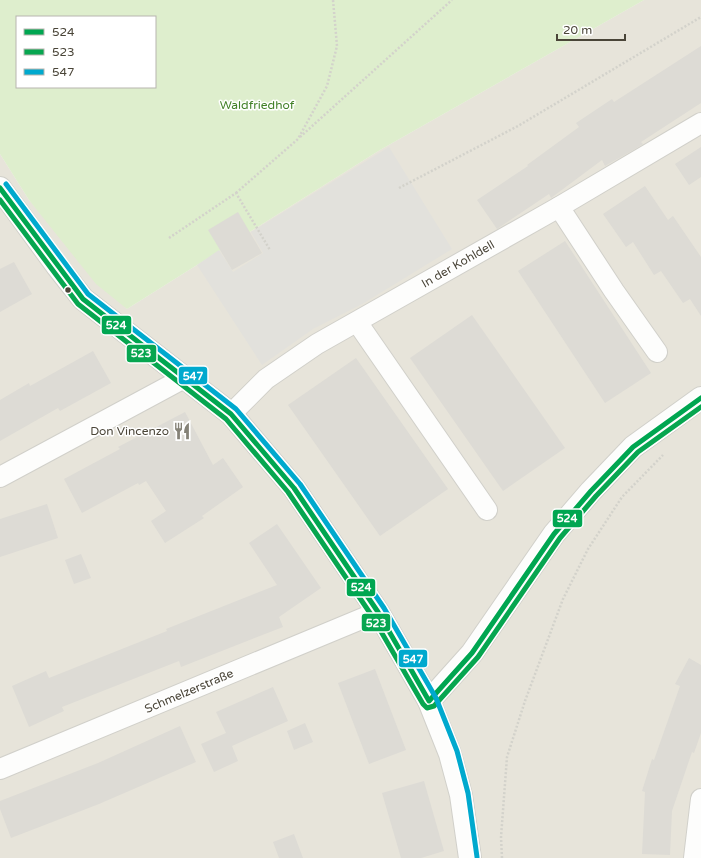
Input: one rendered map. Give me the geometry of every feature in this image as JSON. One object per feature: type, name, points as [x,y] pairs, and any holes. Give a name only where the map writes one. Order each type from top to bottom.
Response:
[{"type":"street","name":"In der Kohldell","points":[[231,414],[266,379],[317,344],[559,207],[701,123]]},
{"type":"street","points":[[2,195],[83,299],[112,323],[186,377],[231,414],[294,488],[378,612],[429,701],[450,754],[461,795],[470,858]]},
{"type":"street","points":[[559,207],[614,291],[657,352]]},
{"type":"street","points":[[357,322],[487,510]]},
{"type":"street","points":[[0,477],[186,377]]},
{"type":"street","points":[[429,701],[472,653],[554,534],[591,491],[633,448],[701,398]]},
{"type":"street","name":"Schmelzerstraße","points":[[0,769],[378,612]]},
{"type":"street","points":[[694,858],[701,799]]},
{"type":"path","points":[[298,139],[327,86],[337,46],[333,0]]},
{"type":"path","points":[[169,238],[236,192],[298,139],[452,0]]},
{"type":"path","points":[[399,188],[518,126],[701,17]]},
{"type":"path","points":[[236,192],[270,250]]},
{"type":"path","points":[[502,858],[501,837],[507,757],[525,701],[563,599],[588,549],[622,497],[664,454]]},
{"type":"shaded area","points":[[644,0],[701,0],[701,858],[0,858],[0,154],[29,200],[127,309],[380,150]]},
{"type":"shaded area","points":[[389,147],[452,249],[364,303],[313,329],[262,365],[197,265],[219,250],[233,272],[263,253],[251,232]]},
{"type":"green space","name":"Waldfriedhof","points":[[0,0],[644,0],[380,150],[127,309],[96,284],[29,200],[0,154]]},
{"type":"building","points":[[701,46],[701,103],[641,142],[643,144],[635,149],[605,166],[602,160],[551,198],[549,194],[497,229],[477,200],[528,166],[527,165],[579,127],[576,123],[612,99],[614,102]]},
{"type":"building","points":[[701,147],[701,177],[689,185],[675,164]]},
{"type":"building","points":[[645,186],[668,220],[673,216],[701,257],[701,316],[690,299],[683,303],[661,271],[654,275],[633,242],[626,247],[603,214]]},
{"type":"building","points":[[238,212],[262,253],[232,270],[208,230]]},
{"type":"building","points":[[565,241],[651,373],[605,403],[518,271]]},
{"type":"building","points":[[14,262],[32,294],[0,312],[0,269]]},
{"type":"building","points":[[472,315],[565,448],[503,491],[410,358]]},
{"type":"building","points":[[93,351],[111,383],[60,411],[58,408],[0,441],[0,400],[29,383],[30,386]]},
{"type":"building","points":[[356,358],[448,489],[380,536],[288,405]]},
{"type":"building","points":[[185,412],[213,465],[223,458],[243,487],[202,516],[204,518],[165,543],[151,521],[166,511],[146,481],[139,485],[138,483],[82,513],[64,479],[120,449],[118,447]]},
{"type":"building","points":[[47,504],[58,538],[0,557],[0,519]]},
{"type":"building","points":[[277,524],[321,588],[279,617],[283,627],[181,667],[179,661],[62,707],[64,711],[29,727],[12,686],[46,671],[49,678],[277,585],[249,543]]},
{"type":"building","points":[[81,554],[91,578],[74,584],[65,560]]},
{"type":"building","points":[[689,658],[701,665],[701,733],[694,753],[692,752],[672,811],[670,855],[642,854],[645,792],[642,791],[652,759],[654,760],[680,686],[675,684]]},
{"type":"building","points":[[375,669],[406,750],[369,764],[338,683]]},
{"type":"building","points":[[273,687],[288,721],[232,746],[238,761],[214,772],[201,744],[226,733],[216,712]]},
{"type":"building","points":[[305,723],[313,742],[294,750],[287,731]]},
{"type":"building","points":[[180,726],[196,762],[99,804],[11,838],[0,809],[0,801],[98,763]]},
{"type":"building","points":[[424,781],[444,851],[421,858],[401,858],[382,793]]},
{"type":"building","points":[[294,834],[303,858],[279,858],[273,842]]},
{"type":"transit line","name":"547","points":[[6,184],[88,294],[236,409],[300,484],[384,608],[436,698],[457,751],[468,793],[477,857]]},
{"type":"transit line","name":"524","points":[[0,188],[83,299],[231,414],[294,488],[378,612],[429,701],[472,653],[554,534],[591,491],[633,447],[701,398]]},
{"type":"transit line","name":"523","points":[[0,200],[78,304],[226,419],[288,492],[372,616],[423,704],[427,708],[434,706],[478,657],[560,538],[596,496],[638,452],[701,407]]},
{"type":"place","name":"Don Vincenzo","points":[[182,431]]}]
